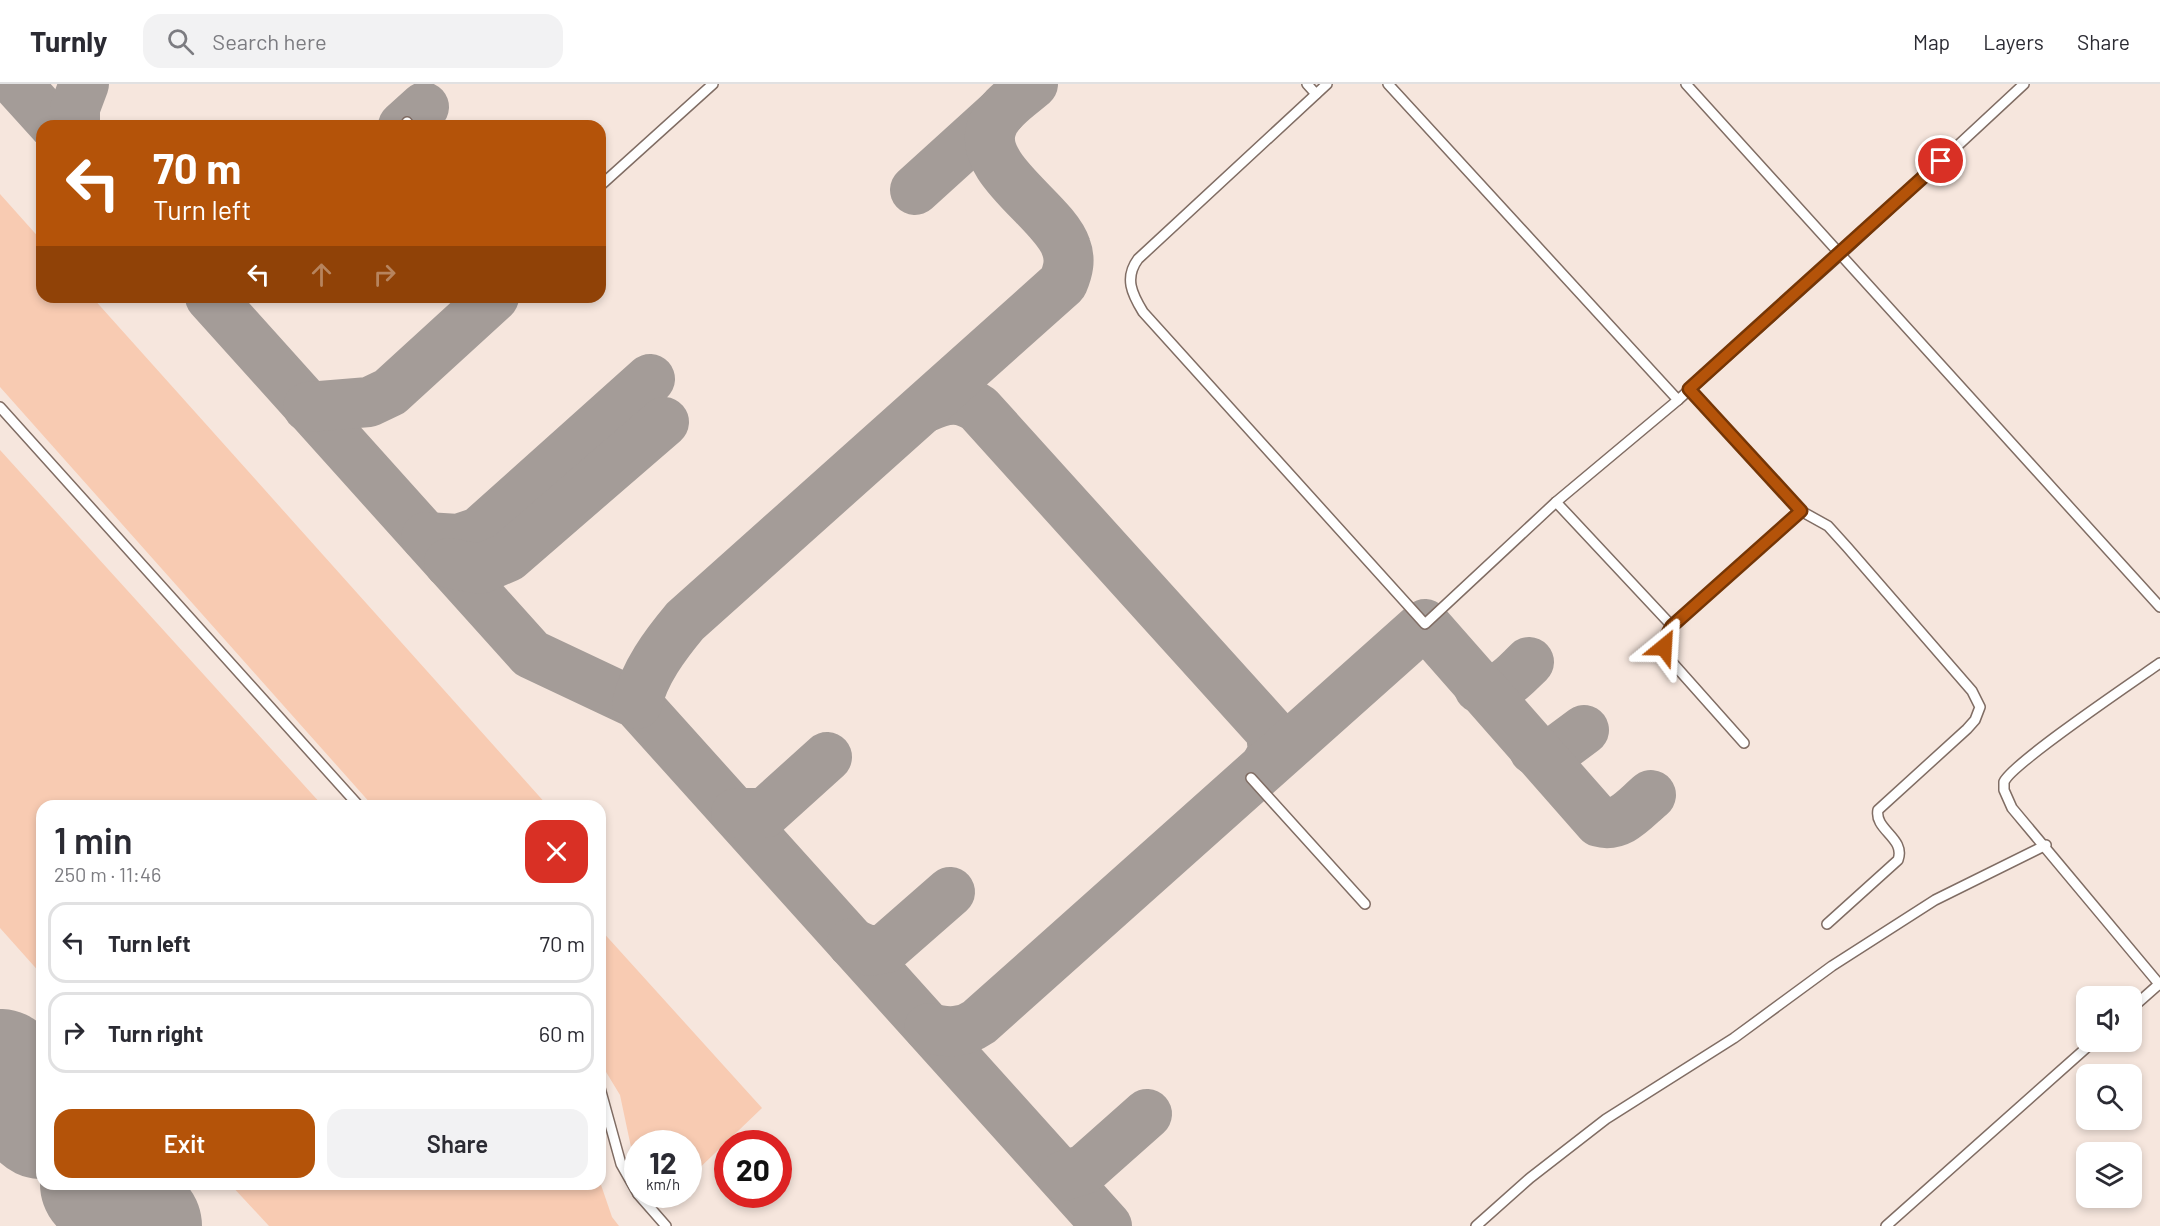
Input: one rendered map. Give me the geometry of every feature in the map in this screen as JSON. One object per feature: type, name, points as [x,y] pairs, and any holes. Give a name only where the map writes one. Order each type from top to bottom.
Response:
[{"type":"lane","points":[[606,181],[713,84]]},
{"type":"lane","points":[[1307,84],[1316,94]]},
{"type":"lane","points":[[1327,84],[1138,259],[1131,268],[1129,279],[1136,300],[1425,624],[1556,502],[1678,400],[1841,254],[2024,84]]},
{"type":"lane","points":[[1388,84],[1678,400]]},
{"type":"lane","points":[[1686,84],[2160,607]]},
{"type":"lane","points":[[1689,389],[1801,511],[1828,526],[1972,691],[1980,707],[1975,720],[1967,729],[1878,810],[1879,821],[1898,844],[1900,854],[1898,860],[1827,924]]},
{"type":"lane","points":[[0,407],[354,800]]},
{"type":"lane","points":[[1556,502],[1672,626]]},
{"type":"lane","points":[[1744,743],[1666,654],[1664,640],[1672,626],[1801,511]]},
{"type":"lane","points":[[2142,999],[2160,984],[2046,845],[2012,808],[2004,790],[2006,778],[2160,663]]},
{"type":"lane","points":[[1251,778],[1365,904]]},
{"type":"lane","points":[[1476,1226],[1530,1178],[1606,1119],[1734,1038],[1851,953],[1935,900],[2046,845]]},
{"type":"lane","points":[[1886,1226],[2082,1052]]},
{"type":"lane","points":[[606,1110],[624,1169]]},
{"type":"lane","points":[[650,1208],[666,1226]]},
{"type":"shaded area","points":[[0,84],[2160,84],[2160,1226],[0,1226]]},
{"type":"shaded area","points":[[0,194],[36,234],[36,303],[97,303],[543,800],[368,800],[0,387]]},
{"type":"shaded area","points":[[0,450],[317,800],[36,800],[36,968],[0,928]]},
{"type":"shaded area","points":[[606,936],[762,1108],[739,1130],[714,1130],[714,1154],[702,1166],[702,1130],[627,1130],[620,1095],[606,1072]]},
{"type":"shaded area","points":[[236,1190],[603,1190],[612,1217],[619,1226],[269,1226]]},
{"type":"taxiway","points":[[17,84],[50,120]]},
{"type":"taxiway","points":[[75,120],[75,108],[84,84]]},
{"type":"taxiway","points":[[637,704],[650,670],[685,621],[1063,283],[1068,256],[1059,233],[1005,174],[995,158],[990,143],[992,127],[999,114],[1033,84]]},
{"type":"taxiway","points":[[410,120],[424,107]]},
{"type":"taxiway","points":[[915,190],[1001,112]]},
{"type":"taxiway","points":[[215,303],[531,654],[637,704],[1107,1226]]},
{"type":"taxiway","points":[[308,407],[369,402],[390,392],[487,303]]},
{"type":"taxiway","points":[[426,537],[458,539],[479,532],[650,379]]},
{"type":"taxiway","points":[[927,407],[947,400],[960,400],[979,409],[1271,732],[1273,752],[1267,763]]},
{"type":"taxiway","points":[[449,563],[480,569],[508,557],[664,422]]},
{"type":"taxiway","points":[[929,1028],[955,1031],[979,1022],[1425,624],[1599,822],[1621,820],[1651,795]]},
{"type":"taxiway","points":[[1479,688],[1494,688],[1507,683],[1529,662]]},
{"type":"taxiway","points":[[1534,750],[1553,753],[1584,730]]},
{"type":"taxiway","points":[[736,813],[765,813],[827,757]]},
{"type":"taxiway","points":[[852,943],[870,951],[886,948],[950,892]]},
{"type":"taxiway","points":[[1063,1176],[1085,1169],[1147,1114]]},
{"type":"runway","points":[[0,1071],[36,1110]]},
{"type":"runway","points":[[107,1190],[140,1226]]},
{"type":"route","points":[[1664,647],[1666,634],[1672,626],[1801,511],[1689,389],[1841,254],[1941,161]]}]
